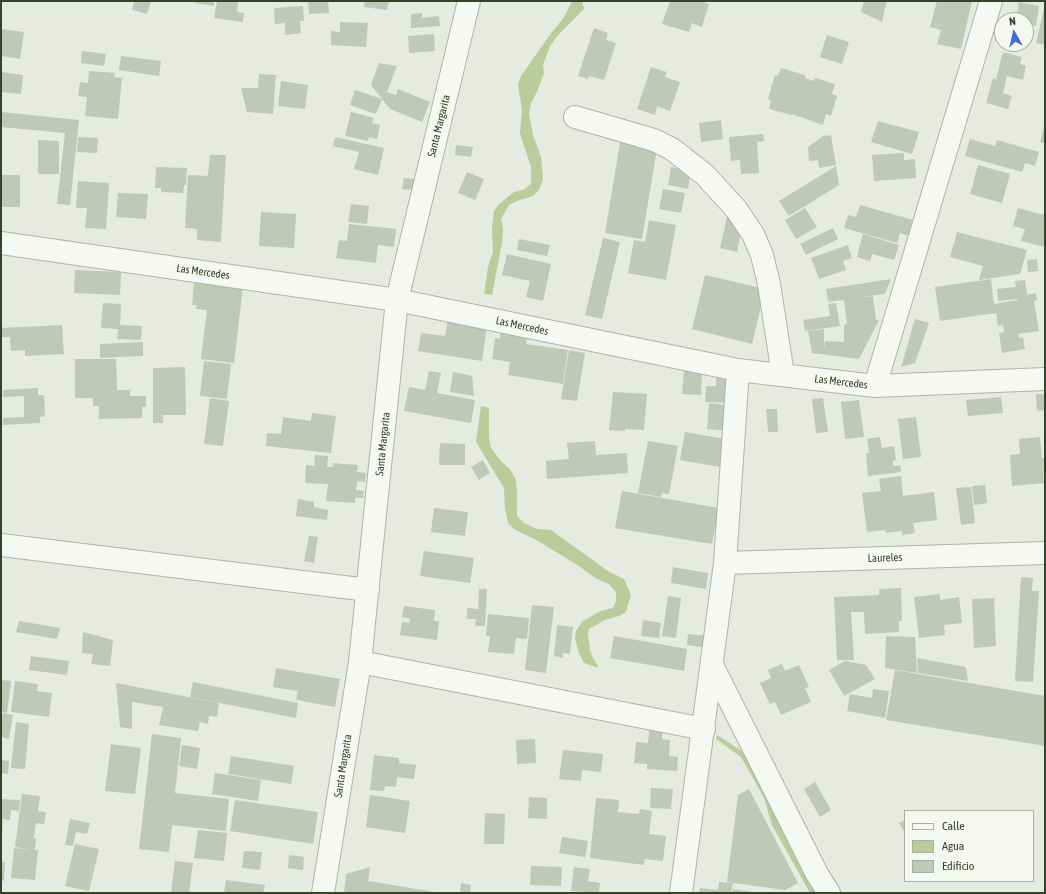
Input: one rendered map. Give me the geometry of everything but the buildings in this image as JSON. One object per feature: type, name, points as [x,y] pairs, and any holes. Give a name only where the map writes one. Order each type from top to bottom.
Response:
[{"type":"street","name":"Santa Margarita","points":[[323,893],[360,662],[397,300],[469,1]]},
{"type":"street","points":[[875,386],[991,1]]},
{"type":"street","points":[[575,117],[654,140],[672,149],[705,175],[736,209],[753,234],[762,255],[769,284],[783,375]]},
{"type":"street","name":"Las Mercedes","points":[[1,243],[397,300],[738,370],[875,386],[1045,379]]},
{"type":"street","points":[[681,893],[725,563],[738,370]]},
{"type":"street","points":[[1,545],[368,590]]},
{"type":"street","name":"Laureles","points":[[725,563],[1045,553]]},
{"type":"street","points":[[360,662],[704,729]]},
{"type":"street","points":[[712,665],[817,874],[829,893]]},
{"type":"water","points":[[572,1],[582,1],[584,9],[558,35],[550,46],[543,65],[544,73],[531,103],[529,114],[533,135],[541,157],[543,179],[539,190],[533,196],[509,205],[501,219],[503,229],[502,243],[492,295],[484,294],[488,267],[493,252],[492,229],[494,211],[498,205],[514,192],[523,190],[531,184],[531,167],[520,133],[522,110],[518,85],[521,76],[565,16]]},
{"type":"water","points":[[481,406],[489,408],[489,437],[491,448],[501,461],[510,469],[516,480],[517,516],[524,523],[537,529],[551,530],[608,571],[624,579],[631,595],[626,612],[619,616],[605,620],[589,629],[588,634],[590,650],[599,668],[584,663],[575,639],[576,631],[582,622],[600,611],[613,608],[616,601],[616,592],[609,584],[595,578],[579,566],[538,541],[514,529],[508,523],[505,509],[504,488],[476,442]]},
{"type":"water","points":[[717,735],[745,753],[819,893],[810,893],[772,825],[764,798],[741,757],[716,739]]}]
